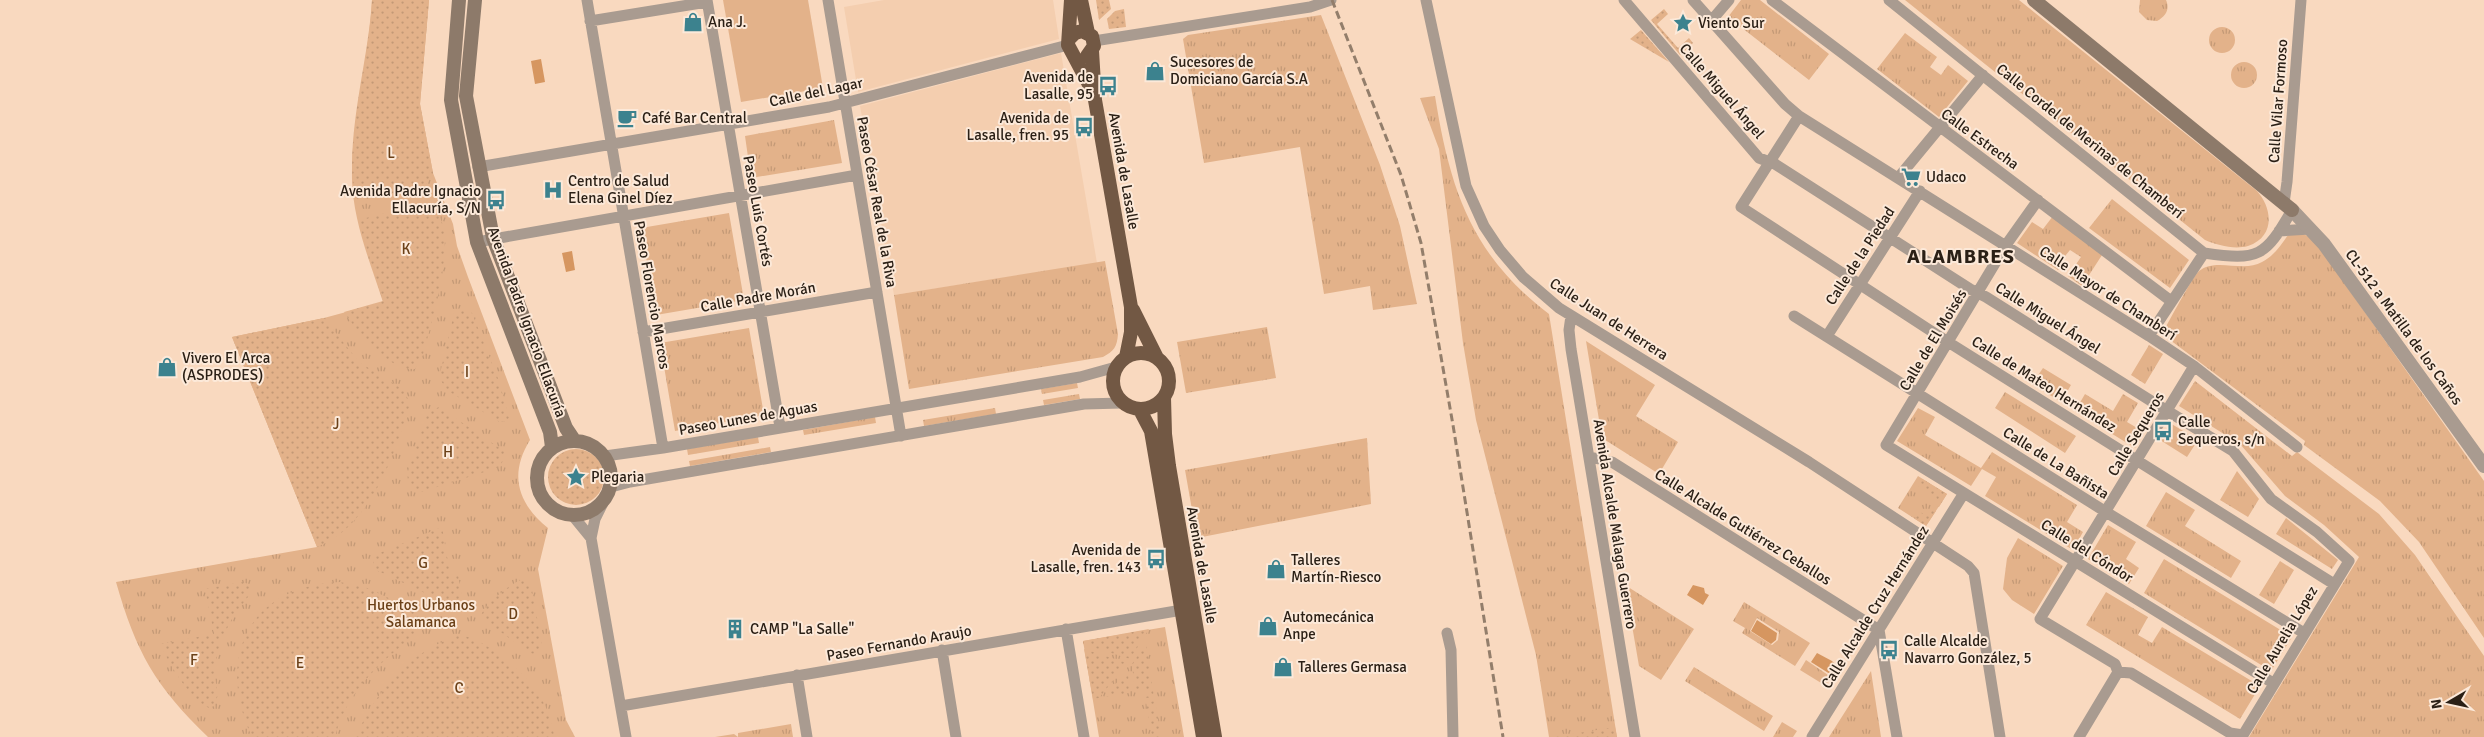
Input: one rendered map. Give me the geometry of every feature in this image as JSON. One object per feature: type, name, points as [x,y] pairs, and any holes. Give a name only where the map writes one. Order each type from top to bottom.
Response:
[{"type":"highway","name":"Avenida de Lasalle","points":[[1071,0],[1071,46],[1095,100]]},
{"type":"highway","name":"Avenida de Lasalle","points":[[1080,0],[1092,42],[1095,100],[1131,307],[1131,332],[1126,357]]},
{"type":"highway","points":[[1082,31],[1092,42],[1084,57],[1071,46],[1075,33],[1082,31]]},
{"type":"highway","name":"Avenida de Lasalle","points":[[1131,307],[1157,358]]},
{"type":"highway","points":[[1137,353],[1148,354],[1157,358],[1168,372],[1169,381],[1164,398],[1154,407],[1140,410],[1127,407],[1114,392],[1112,379],[1116,367],[1126,357],[1137,353]]},
{"type":"highway","name":"Avenida de Lasalle","points":[[1164,398],[1165,434],[1169,466],[1215,737]]},
{"type":"highway","name":"Avenida de Lasalle","points":[[1140,410],[1151,431],[1203,737]]},
{"type":"main road","name":"Avenida Padre Ignacio Ellacuría","points":[[459,0],[451,100],[477,242],[550,432],[552,448]]},
{"type":"main road","name":"Avenida Padre Ignacio Ellacuría","points":[[474,0],[466,96],[493,238],[566,428],[574,440]]},
{"type":"main road","points":[[2034,0],[2049,5],[2288,207]]},
{"type":"main road","points":[[574,440],[591,445],[605,456],[611,471],[611,487],[603,503],[584,514],[573,516],[559,512],[547,504],[539,492],[538,470],[542,458],[552,448],[559,443],[574,440]]},
{"type":"street","name":"Paseo Florencio Marcos","points":[[587,0],[663,448]]},
{"type":"street","name":"Paseo César Real de la Riva","points":[[828,0],[897,408]]},
{"type":"street","points":[[1092,42],[1310,7],[1331,0]]},
{"type":"street","name":"Calle Juan de Herrera","points":[[1426,0],[1466,186],[1477,210],[1500,250],[1523,277],[1541,294],[1571,316],[1809,462],[1968,566],[1974,573],[2000,737]]},
{"type":"street","name":"Calle Miguel Ángel","points":[[1624,0],[1759,158],[1770,161],[1890,238],[2233,451],[2271,498],[2317,532],[2349,561]]},
{"type":"street","name":"Calle Mayor de Chamberí","points":[[1693,0],[1785,104],[1799,116],[2149,336],[2194,366],[2297,447]]},
{"type":"street","points":[[1711,20],[1729,0]]},
{"type":"street","name":"Calle Estrecha","points":[[1772,0],[2171,301]]},
{"type":"street","name":"Calle Cordel de Merinas de Chamberí","points":[[1889,0],[2204,253]]},
{"type":"street","name":"Calle Vilar Formoso","points":[[2288,207],[2288,182],[2301,0]]},
{"type":"street","points":[[590,21],[707,1]]},
{"type":"street","name":"Paseo Luis Cortés","points":[[707,1],[780,427]]},
{"type":"street","name":"Calle del Lagar","points":[[478,167],[845,103],[1071,46]]},
{"type":"street","points":[[1898,178],[1983,75]]},
{"type":"street","points":[[1770,161],[1799,116]]},
{"type":"street","name":"Calle de Mateo Hernández","points":[[1770,161],[1741,207],[1948,342],[2334,584]]},
{"type":"street","points":[[477,242],[857,175]]},
{"type":"street","name":"Calle de la Piedad","points":[[1827,336],[1920,191]]},
{"type":"street","name":"Calle de El Moisés","points":[[1886,445],[1918,395],[2006,245],[2038,200]]},
{"type":"street","points":[[2149,336],[2204,253],[2238,257],[2254,254],[2269,247],[2279,232],[2288,207]]},
{"type":"street","name":"CL-512 a Matilla de los Caños","points":[[2288,207],[2324,244],[2484,466]]},
{"type":"street","points":[[2279,232],[2310,229]]},
{"type":"street","name":"Calle Padre Morán","points":[[643,332],[877,292]]},
{"type":"street","name":"Avenida Alcalde Málaga Guerrero","points":[[1571,316],[1569,330],[1571,349],[1635,737]]},
{"type":"street","name":"Calle de La Bañista","points":[[1794,316],[2106,512],[2304,633]]},
{"type":"street","name":"Calle Sequeros","points":[[2118,672],[2115,664],[2040,619],[2194,366]]},
{"type":"street","name":"Paseo Lunes de Aguas","points":[[605,456],[663,448],[1087,376],[1116,367]]},
{"type":"street","points":[[611,487],[630,482],[1084,404],[1122,403]]},
{"type":"street","points":[[897,408],[901,436]]},
{"type":"street","name":"Calle del Cóndor","points":[[1886,445],[2273,683]]},
{"type":"street","name":"Calle Alcalde Gutiérrez Ceballos","points":[[1590,457],[1612,462],[1879,630]]},
{"type":"street","name":"Calle Alcalde Cruz Hernández","points":[[1812,737],[1964,493]]},
{"type":"street","points":[[603,503],[595,519],[591,538],[626,737]]},
{"type":"street","points":[[573,516],[591,538]]},
{"type":"street","name":"Calle Aurelia López","points":[[2118,672],[2131,674],[2230,734],[2243,735],[2349,561]]},
{"type":"street","name":"Paseo Fernando Araujo","points":[[621,706],[1182,610]]},
{"type":"street","points":[[1066,629],[1084,737]]},
{"type":"street","points":[[1879,630],[1897,737]]},
{"type":"street","points":[[1447,633],[1451,650],[1453,737]]},
{"type":"street","points":[[942,650],[956,737]]},
{"type":"street","points":[[2079,737],[2118,672]]},
{"type":"street","points":[[796,675],[807,737]]},
{"type":"shaded area","points":[[884,0],[1053,0],[1059,39],[858,92],[844,7]]},
{"type":"shaded area","points":[[1061,53],[1097,263],[894,295],[860,106]]},
{"type":"shaded area","points":[[541,59],[545,82],[535,84],[531,61]]},
{"type":"shaded area","points":[[572,251],[575,270],[566,272],[562,253]]},
{"type":"shaded area","points":[[1693,585],[1704,588],[1705,593],[1709,595],[1703,605],[1687,595]]},
{"type":"shaded area","points":[[1757,620],[1777,633],[1776,640],[1771,644],[1751,631]]},
{"type":"shaded area","points":[[1817,653],[1836,665],[1830,674],[1811,662]]},
{"type":"green space","name":"Huertos Urbanos Salamanca","points":[[372,0],[429,0],[420,104],[433,173],[453,224],[457,246],[468,277],[530,440],[523,453],[518,476],[523,498],[537,518],[548,528],[538,569],[566,720],[575,737],[208,737],[174,701],[150,667],[131,629],[116,582],[317,547],[232,337],[324,318],[383,302],[359,226],[355,210],[352,179],[354,134]]},
{"type":"green space","name":"L","points":[[372,0],[429,0],[420,104],[433,173],[426,185],[355,202],[352,177],[354,126],[370,25]]},
{"type":"green space","points":[[723,0],[808,0],[823,88],[741,102]]},
{"type":"green space","points":[[1096,0],[1109,0],[1111,9],[1099,20]]},
{"type":"green space","points":[[1741,0],[1760,0],[1829,54],[1809,80],[1728,17]]},
{"type":"green space","points":[[1905,0],[2019,0],[2257,191],[2266,206],[2268,214],[2269,222],[2263,236],[2257,242],[2243,247],[2215,244],[2205,240]]},
{"type":"green space","points":[[2140,0],[2166,0],[2168,6],[2166,12],[2157,21],[2147,20],[2139,12]]},
{"type":"green space","points":[[1124,9],[1126,27],[1109,29],[1107,19],[1115,11]]},
{"type":"green space","points":[[1664,9],[1668,14],[1657,24],[1678,48],[1689,38],[1693,43],[1680,55],[1651,20]]},
{"type":"green space","points":[[1321,15],[1380,165],[1400,226],[1417,304],[1373,310],[1370,286],[1324,294],[1300,147],[1204,163],[1183,39],[1188,35]]},
{"type":"green space","points":[[2222,27],[2231,31],[2235,40],[2231,49],[2222,53],[2213,49],[2209,40],[2213,31]]},
{"type":"green space","points":[[1641,30],[1669,62],[1630,39]]},
{"type":"green space","points":[[1905,33],[1937,57],[1930,67],[1941,75],[1948,65],[1968,81],[1939,117],[1877,69]]},
{"type":"green space","points":[[2244,62],[2253,66],[2257,75],[2253,84],[2244,88],[2235,84],[2231,75],[2235,66]]},
{"type":"green space","points":[[1435,96],[1448,161],[1468,218],[1500,268],[1522,292],[1549,314],[1617,737],[1549,737],[1536,655],[1476,420],[1463,343],[1439,149],[1420,98]]},
{"type":"green space","points":[[834,120],[842,163],[751,178],[745,136]]},
{"type":"green space","points":[[2112,199],[2189,260],[2170,288],[2089,228]]},
{"type":"green space","name":"K","points":[[422,204],[436,211],[443,226],[445,247],[438,296],[423,355],[415,369],[395,364],[375,349],[357,330],[344,312],[383,301],[358,220]]},
{"type":"green space","points":[[729,213],[744,300],[656,315],[641,228]]},
{"type":"green space","points":[[2053,216],[2102,255],[2082,286],[2068,276],[2081,257],[2070,250],[2061,261],[2063,263],[2058,270],[2017,243],[2032,222],[2043,229]]},
{"type":"green space","points":[[2302,233],[2314,240],[2484,481],[2484,638],[2419,542],[2380,501],[2304,445],[2305,441],[2162,334],[2186,290],[2199,271],[2213,265],[2255,265],[2270,257],[2288,235]]},
{"type":"green space","points":[[1105,261],[1118,334],[1114,348],[1107,355],[909,389],[894,295]]},
{"type":"green space","name":"I","points":[[465,308],[472,313],[499,381],[509,418],[506,421],[500,422],[448,391],[439,378],[454,313],[457,309]]},
{"type":"green space","name":"J","points":[[324,318],[359,362],[404,390],[410,404],[388,466],[366,506],[352,523],[336,537],[317,547],[232,337]]},
{"type":"green space","points":[[1267,327],[1276,378],[1186,393],[1177,342]]},
{"type":"green space","points":[[749,328],[764,415],[675,431],[660,343]]},
{"type":"green space","points":[[1586,341],[1655,385],[1636,416],[1678,442],[1659,474],[1602,438]]},
{"type":"green space","points":[[2149,345],[2163,354],[2145,384],[2131,375]]},
{"type":"green space","points":[[2043,368],[2071,385],[2061,402],[2032,384]]},
{"type":"green space","points":[[2195,381],[2292,456],[2297,452],[2379,514],[2415,555],[2484,656],[2484,737],[2249,737],[2359,557],[2324,525],[2285,496],[2240,444],[2179,406]]},
{"type":"green space","points":[[1077,383],[1078,388],[1042,394],[1041,389]]},
{"type":"green space","points":[[2005,392],[2076,436],[2065,453],[1995,408]]},
{"type":"green space","points":[[1079,394],[1080,399],[1044,405],[1043,400]]},
{"type":"green space","points":[[2085,394],[2113,411],[2123,394],[2138,403],[2127,422],[2144,432],[2135,448],[2075,411]]},
{"type":"green space","name":"H","points":[[439,407],[504,451],[505,456],[500,467],[418,493],[409,486],[407,474],[428,412]]},
{"type":"green space","points":[[995,408],[996,414],[924,426],[923,420]]},
{"type":"green space","points":[[1918,408],[1935,417],[1925,435],[1981,468],[1992,452],[2077,505],[2067,522],[2083,532],[2073,550],[1985,496],[1996,477],[1982,469],[1971,486],[1897,441]]},
{"type":"green space","points":[[875,417],[876,423],[804,435],[803,430]]},
{"type":"green space","points":[[2170,423],[2198,440],[2187,457],[2160,440]]},
{"type":"green space","points":[[758,437],[759,443],[688,455],[687,449]]},
{"type":"green space","points":[[1367,438],[1371,504],[1197,538],[1185,470]]},
{"type":"green space","points":[[770,447],[771,452],[690,466],[689,461]]},
{"type":"green space","points":[[576,449],[587,451],[596,457],[602,466],[604,477],[602,488],[596,497],[587,503],[576,505],[565,503],[556,497],[550,488],[548,477],[550,466],[556,457],[565,451]]},
{"type":"green space","points":[[2237,471],[2259,499],[2248,517],[2220,500]]},
{"type":"green space","points":[[1918,476],[1947,494],[1926,526],[1898,508]]},
{"type":"green space","points":[[1922,479],[1947,494],[1939,507],[1934,504],[1937,498],[1918,486]]},
{"type":"green space","points":[[2166,492],[2195,510],[2185,526],[2241,561],[2231,578],[2146,526]]},
{"type":"green space","points":[[1931,509],[1936,511],[1926,526],[1915,519],[1920,512],[1927,516]]},
{"type":"green space","points":[[2286,518],[2338,560],[2332,569],[2276,534]]},
{"type":"green space","points":[[2108,525],[2136,542],[2126,559],[2139,568],[2129,584],[2088,559]]},
{"type":"green space","name":"G","points":[[442,527],[450,574],[458,574],[462,598],[451,604],[444,602],[376,570],[374,562],[377,554]]},
{"type":"green space","points":[[2018,538],[2063,566],[2034,614],[2012,600],[2003,589],[2007,558]]},
{"type":"green space","points":[[2164,559],[2292,637],[2271,671],[2144,593]]},
{"type":"green space","points":[[2280,561],[2294,570],[2274,604],[2259,595]]},
{"type":"green space","name":"D","points":[[524,579],[531,584],[542,646],[535,654],[530,653],[481,616],[487,606],[499,594]]},
{"type":"green space","name":"F","points":[[242,582],[248,584],[251,593],[234,615],[220,642],[214,672],[218,695],[214,706],[209,708],[187,689],[160,644],[214,634],[205,589]]},
{"type":"green space","name":"E","points":[[340,582],[367,588],[419,612],[424,617],[425,628],[396,650],[359,688],[341,719],[335,737],[252,737],[241,708],[237,680],[239,654],[248,631],[262,612],[282,597],[308,587]]},
{"type":"green space","points":[[1625,585],[1694,629],[1661,680],[1639,666]]},
{"type":"green space","points":[[2106,592],[2148,617],[2138,635],[2152,643],[2162,627],[2260,686],[2240,719],[2086,625]]},
{"type":"green space","points":[[1744,602],[1810,643],[1795,666],[1742,633],[1745,628],[1733,621]],"holes":[[[1757,618],[1779,632],[1778,640],[1772,645],[1750,631]]]},
{"type":"green space","points":[[1165,627],[1184,737],[1099,737],[1083,641]]},
{"type":"green space","points":[[1149,629],[1130,659],[1083,644],[1083,641]]},
{"type":"green space","name":"C","points":[[460,635],[483,643],[507,660],[528,680],[544,704],[555,737],[356,737],[373,704],[397,674],[426,651]]},
{"type":"green space","points":[[1146,643],[1154,697],[1146,698],[1144,690],[1135,692],[1132,664]]},
{"type":"green space","points":[[1084,649],[1127,663],[1099,698],[1093,699]]},
{"type":"green space","points":[[1806,660],[1831,677],[1826,686],[1800,670]]},
{"type":"green space","points":[[1694,667],[1773,716],[1764,731],[1685,681]]},
{"type":"green space","points":[[1128,669],[1129,693],[1105,697]]},
{"type":"green space","points":[[1871,671],[1881,737],[1829,737]]},
{"type":"green space","points":[[1155,701],[1161,737],[1152,737],[1146,702]]},
{"type":"green space","points":[[1782,722],[1797,731],[1793,737],[1773,737]]},
{"type":"green space","points":[[791,724],[793,737],[738,737],[738,733]]},
{"type":"green space","points":[[1615,727],[1617,737],[1554,737]]},
{"type":"green space","points":[[734,734],[738,737],[715,737]]},
{"type":"railway","points":[[1332,0],[1401,175],[1421,243],[1453,425],[1503,737]]},
{"type":"place","name":"Ana J.","points":[[693,22]]},
{"type":"place","name":"Viento Sur","points":[[1683,23]]},
{"type":"place","name":"Sucesores de Domiciano García S.A","points":[[1155,71]]},
{"type":"place","name":"Avenida de Lasalle, 95","points":[[1108,86]]},
{"type":"place","name":"Café Bar Central","points":[[627,118]]},
{"type":"place","name":"Avenida de Lasalle, fren. 95","points":[[1084,127]]},
{"type":"place","name":"Udaco","points":[[1911,177]]},
{"type":"place","name":"Centro de Salud Elena Ginel Díez","points":[[553,190]]},
{"type":"place","name":"Avenida Padre Ignacio Ellacuría, S/N","points":[[496,200]]},
{"type":"place","name":"Vivero El Arca (ASPRODES)","points":[[167,367]]},
{"type":"place","name":"Calle Sequeros, s/n","points":[[2163,431]]},
{"type":"place","name":"Plegaria","points":[[576,477]]},
{"type":"place","name":"Avenida de Lasalle, fren. 143","points":[[1156,559]]},
{"type":"place","name":"Talleres Martín-Riesco","points":[[1276,569]]},
{"type":"place","name":"Automecánica Anpe","points":[[1268,626]]},
{"type":"place","name":"CAMP \"La Salle\"","points":[[735,629]]},
{"type":"place","name":"Calle Alcalde Navarro González, 5","points":[[1889,650]]},
{"type":"place","name":"Talleres Germasa","points":[[1283,667]]},
{"type":"district","name":"ALAMBRES","points":[[1961,256]]}]
